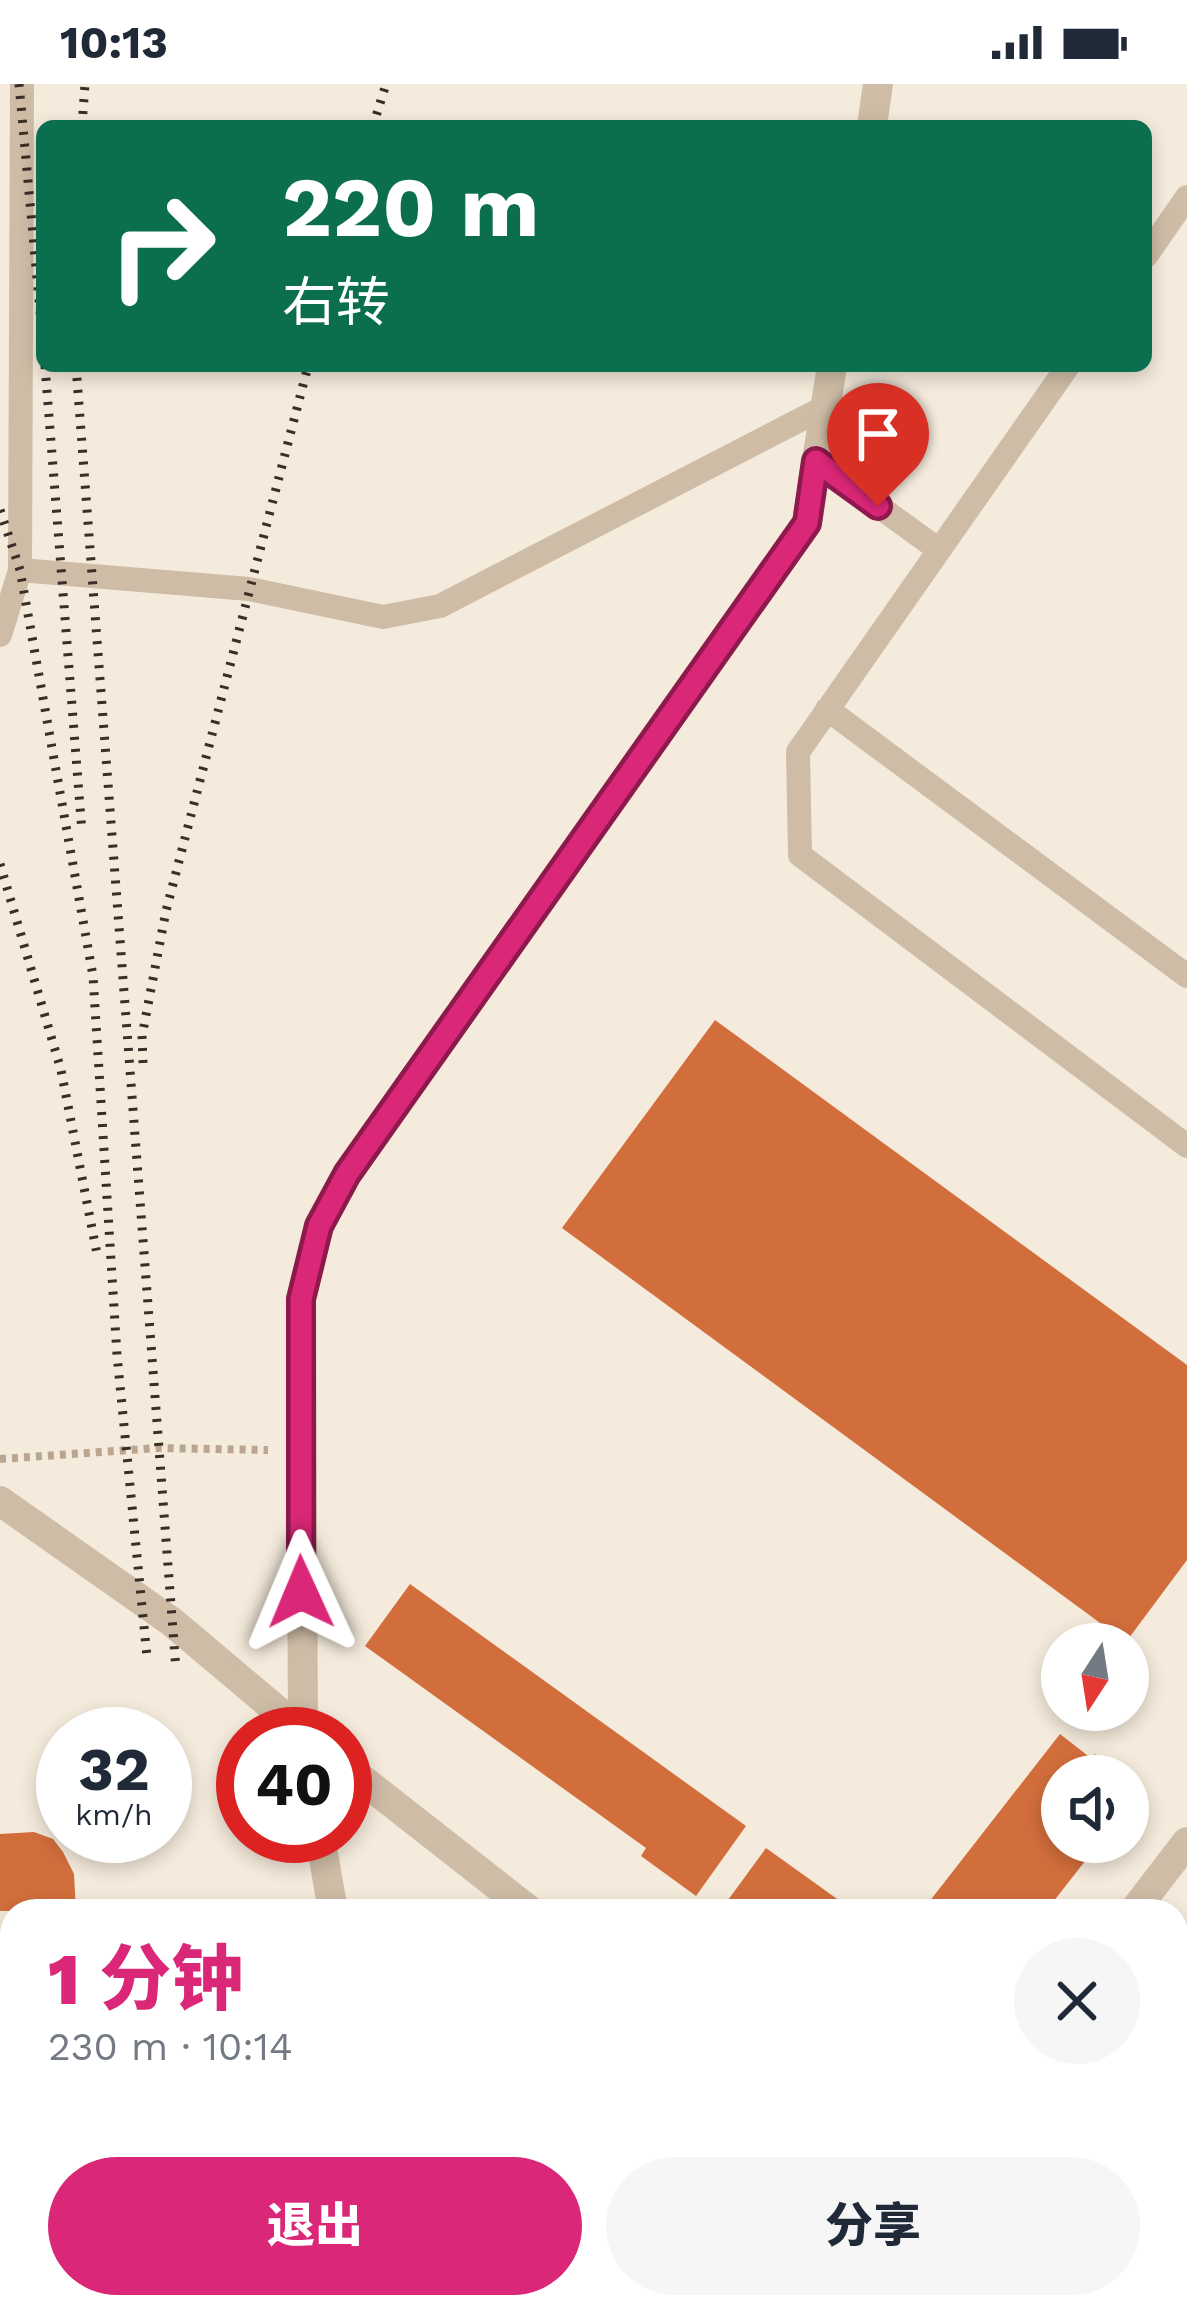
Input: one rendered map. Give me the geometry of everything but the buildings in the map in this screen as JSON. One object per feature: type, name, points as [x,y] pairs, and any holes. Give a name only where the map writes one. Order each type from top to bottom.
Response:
[{"type":"street","points":[[873,120],[878,84]]},
{"type":"street","points":[[304,1707],[301,1299],[319,1226],[347,1174],[807,523],[831,372]]},
{"type":"street","points":[[0,1501],[172,1622],[272,1707]]},
{"type":"street","points":[[372,1787],[515,1899]]},
{"type":"street","points":[[1143,1899],[1187,1842]]},
{"type":"street","points":[[325,1863],[331,1899]]},
{"type":"lane","points":[[2,620],[20,570],[15,91]]},
{"type":"lane","points":[[1152,247],[1187,197]]},
{"type":"lane","points":[[1064,372],[798,752],[800,855],[1187,1146]]},
{"type":"lane","points":[[20,570],[248,590],[383,617],[440,606],[825,407]]},
{"type":"lane","points":[[816,461],[939,550]]},
{"type":"lane","points":[[827,709],[1187,976]]},
{"type":"path","points":[[0,1459],[158,1448],[299,1451]]},
{"type":"railway","points":[[19,84],[36,267]]},
{"type":"railway","points":[[82,120],[85,84]]},
{"type":"railway","points":[[375,120],[386,84]]},
{"type":"railway","points":[[45,372],[82,832]]},
{"type":"railway","points":[[76,372],[176,1670]]},
{"type":"railway","points":[[143,1063],[142,1036],[166,911],[306,372]]},
{"type":"railway","points":[[0,510],[20,570],[93,976],[117,1355],[147,1657]]},
{"type":"railway","points":[[0,864],[61,1070],[97,1254]]},
{"type":"route","points":[[301,1592],[301,1299],[319,1226],[347,1174],[807,523],[816,461],[878,506]]}]
